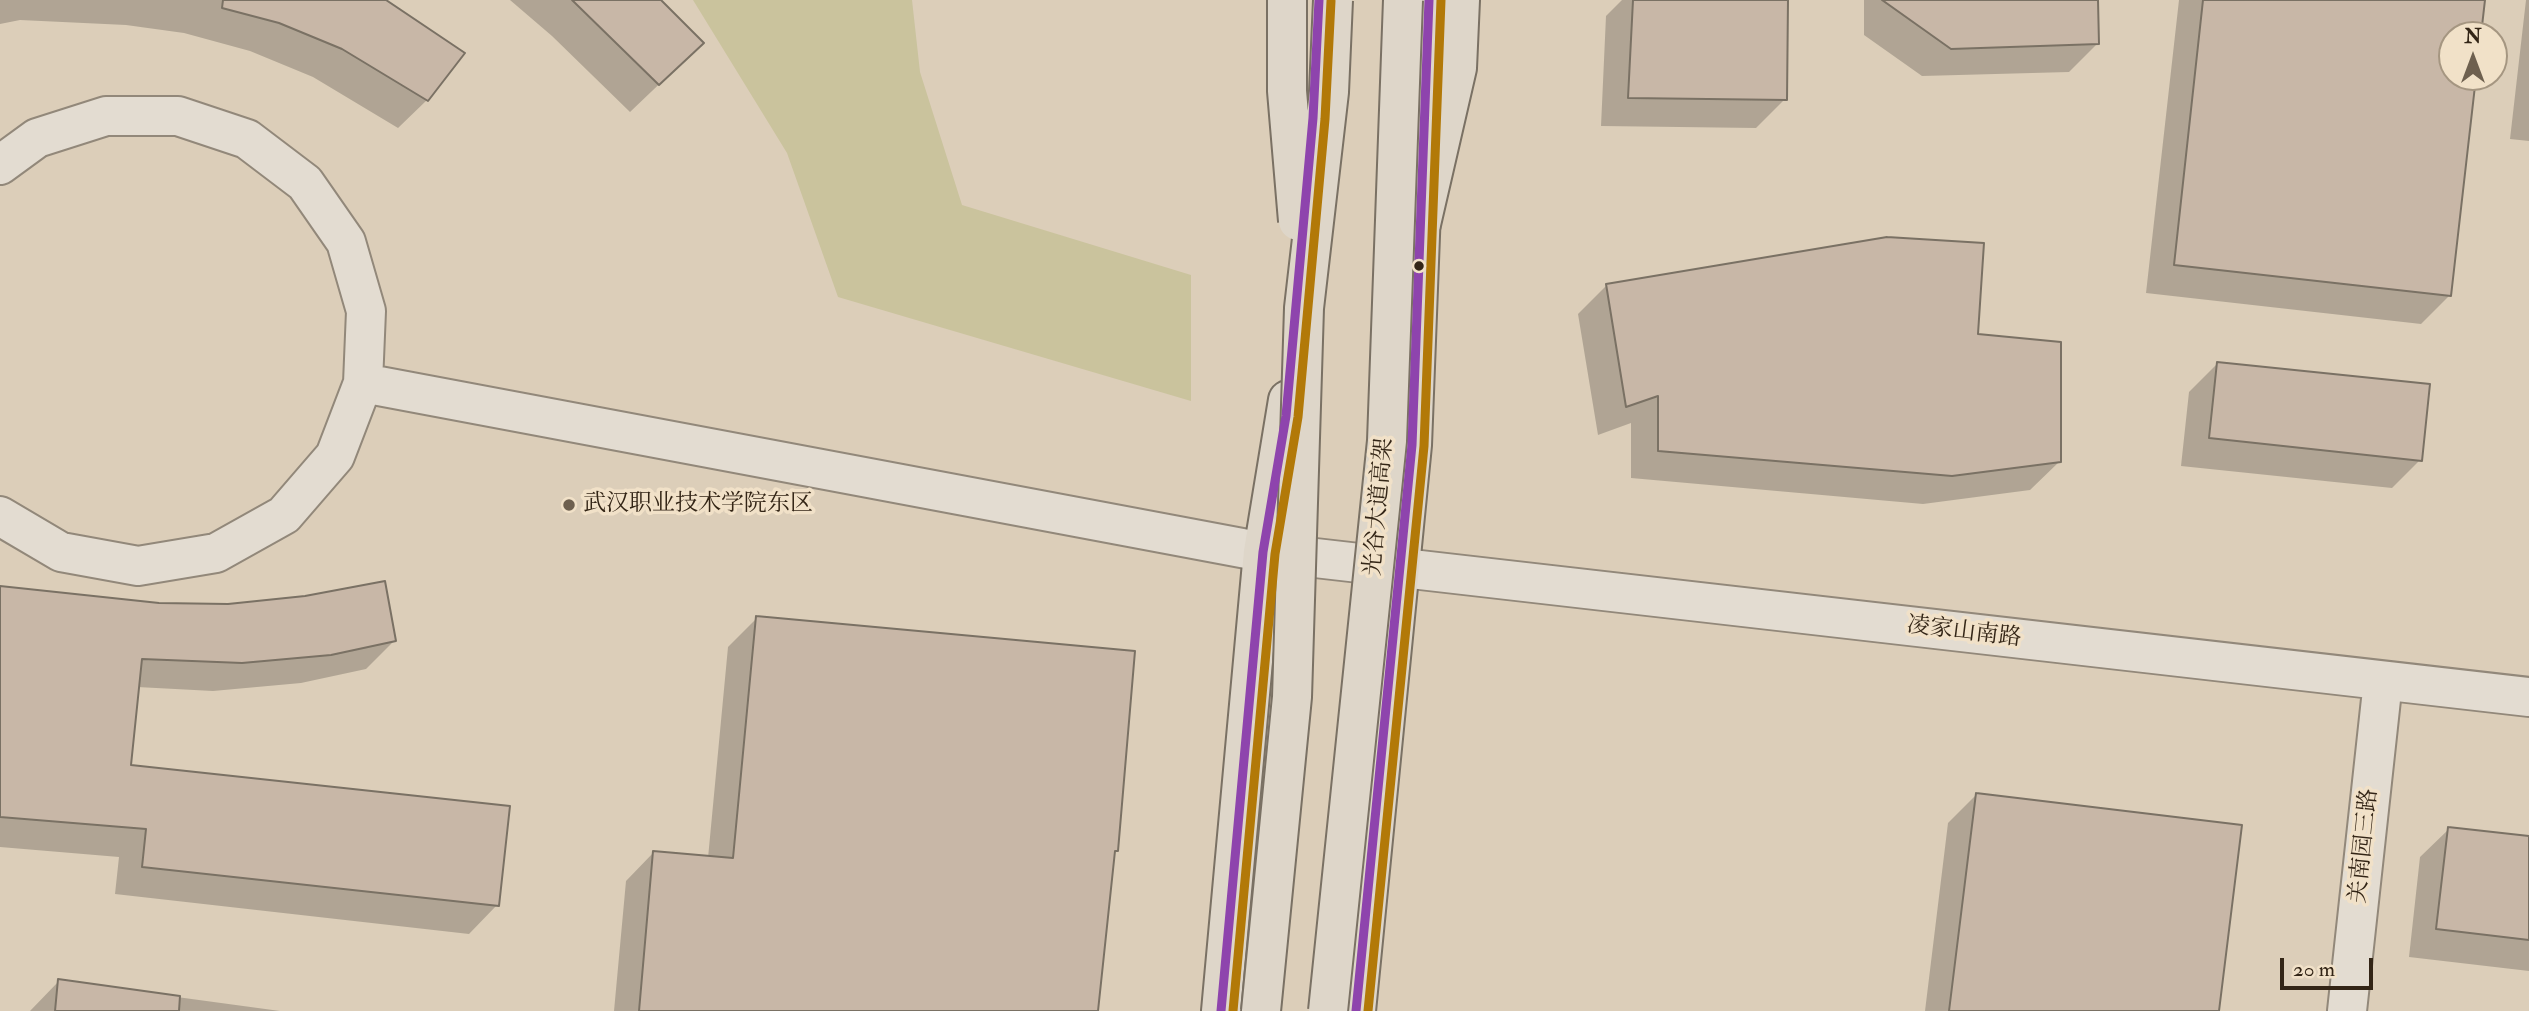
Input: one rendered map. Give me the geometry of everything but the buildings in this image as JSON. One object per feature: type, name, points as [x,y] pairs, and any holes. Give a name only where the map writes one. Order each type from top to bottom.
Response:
[{"type":"main road","points":[[1287,0],[1287,91],[1304,308]]},
{"type":"main road","points":[[1221,1011],[1263,552],[1286,416],[1313,118],[1319,0]]},
{"type":"main road","points":[[1261,1011],[1292,696],[1304,308],[1329,92],[1333,0]]},
{"type":"main road","name":"光谷大道高架","points":[[1328,1011],[1387,441],[1403,0]]},
{"type":"main road","points":[[1356,1011],[1412,445],[1429,0]]},
{"type":"main road","points":[[1421,224],[1457,68],[1460,0]]},
{"type":"street","points":[[0,165],[37,138],[106,116],[178,116],[247,139],[305,183],[346,242],[366,312],[363,383],[335,456],[284,515],[216,553],[138,566],[61,552],[0,516]]},
{"type":"street","name":"凌家山南路","points":[[363,383],[1263,552],[2529,696]]},
{"type":"street","name":"关南园三路","points":[[2347,1011],[2382,681]]},
{"type":"shaded area","points":[[693,0],[912,0],[920,72],[962,205],[1191,275],[1191,401],[838,297],[787,153]]},
{"type":"transit line","points":[[1221,1011],[1263,552],[1286,416],[1313,118],[1319,0]]},
{"type":"transit line","points":[[1356,1011],[1412,445],[1429,0]]},
{"type":"transit line","points":[[1368,1011],[1424,446],[1441,0]]},
{"type":"transit line","points":[[1233,1011],[1275,554],[1298,417],[1325,119],[1331,1]]},
{"type":"place","name":"武汉职业技术学院东区","points":[[569,505]]}]
